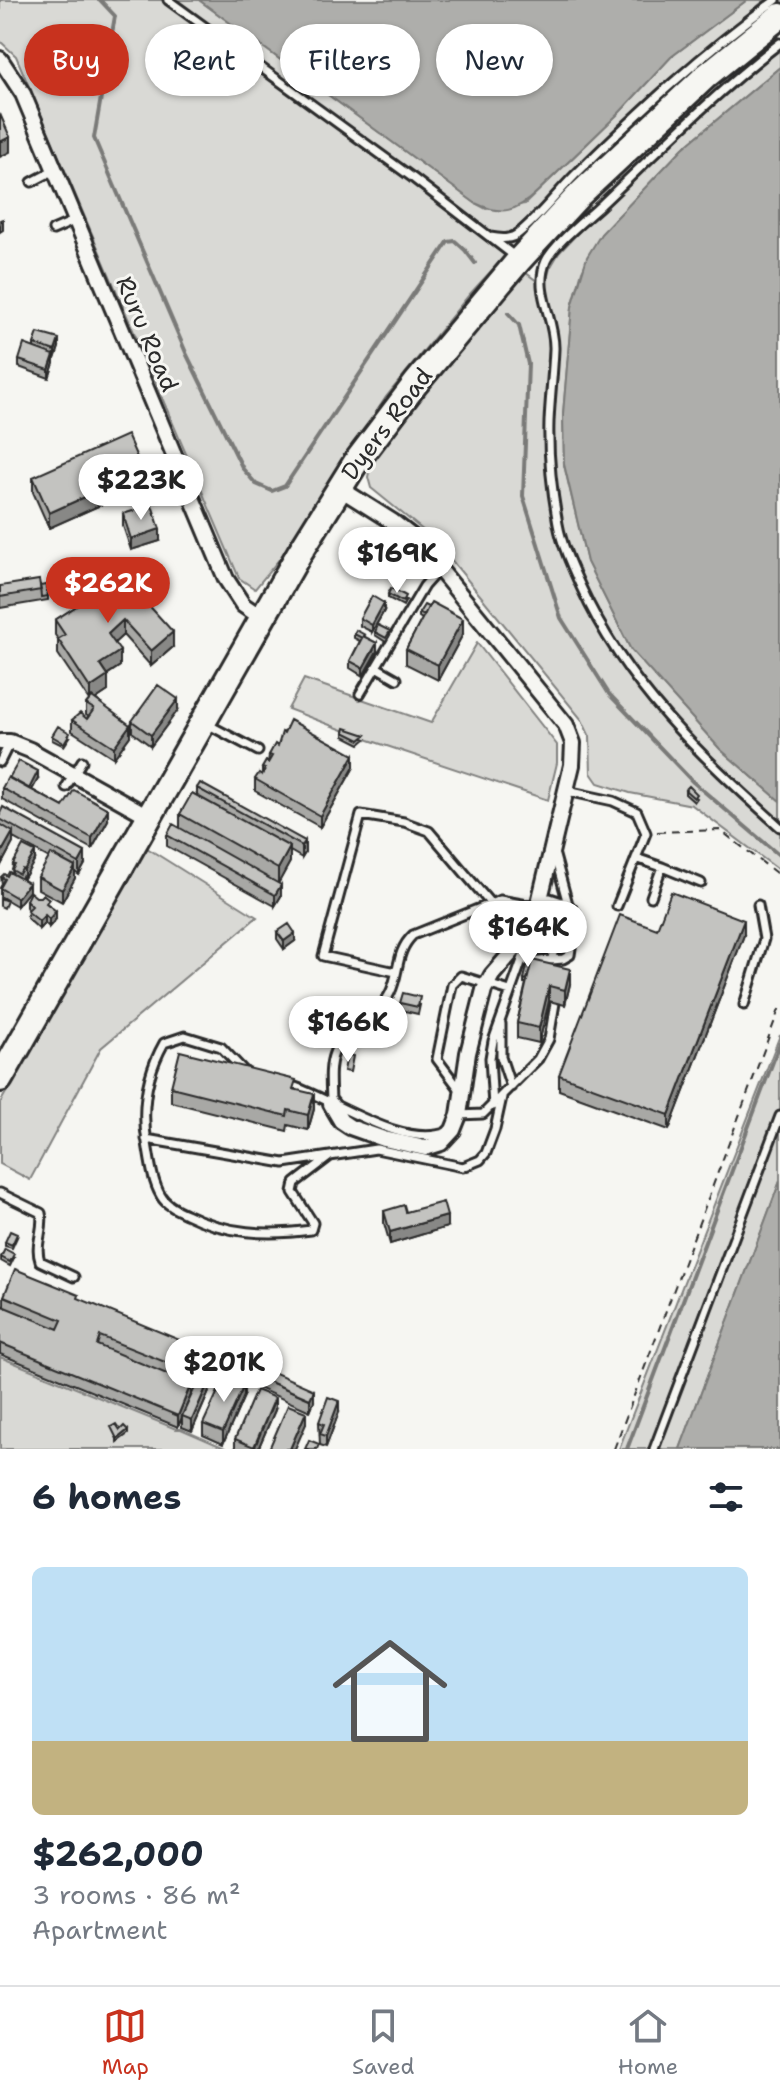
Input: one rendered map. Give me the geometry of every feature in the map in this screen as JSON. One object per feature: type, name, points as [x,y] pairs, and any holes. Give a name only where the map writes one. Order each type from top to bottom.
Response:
[{"type":"highway","name":"Dyers Road","points":[[0,1079],[262,618],[356,462],[416,383],[519,260],[580,194],[706,76],[780,16]]},
{"type":"street","name":"Ruru Road","points":[[0,59],[23,94],[226,579],[243,605],[262,618]]},
{"type":"street","points":[[331,1104],[341,1121],[350,1127],[425,1148],[441,1143],[458,1119],[468,1053],[487,983],[533,928],[567,791],[573,752],[566,725],[440,568],[402,529],[339,488]]},
{"type":"street","points":[[5,742],[70,781],[150,817]]},
{"type":"lane","points":[[168,0],[413,178],[519,260]]},
{"type":"lane","points":[[481,233],[499,239],[520,232],[670,84],[776,0]]},
{"type":"lane","points":[[780,43],[571,233],[547,259],[539,283],[552,326],[554,346],[549,424],[552,479],[558,527],[569,562],[595,619],[653,704],[780,827]]},
{"type":"lane","points":[[32,182],[55,170]]},
{"type":"lane","points":[[53,230],[76,220]]},
{"type":"lane","points":[[360,694],[424,586],[440,568]]},
{"type":"lane","points":[[376,667],[397,679]]},
{"type":"lane","points":[[204,722],[258,751]]},
{"type":"lane","points":[[0,762],[5,742]]},
{"type":"lane","points":[[70,781],[82,761]]},
{"type":"lane","points":[[567,791],[613,801],[637,812],[646,833],[617,906]]},
{"type":"lane","points":[[396,972],[323,956],[361,815],[404,822],[429,831],[490,903]]},
{"type":"lane","points":[[552,959],[565,903],[553,846]]},
{"type":"lane","points":[[636,858],[701,883]]},
{"type":"lane","points":[[651,897],[662,867]]},
{"type":"lane","points":[[275,1081],[310,1091],[331,1104],[333,1055],[339,1042],[391,993],[399,956],[413,935],[490,903],[565,903],[576,913],[570,955],[563,959],[523,962]]},
{"type":"lane","points":[[744,1005],[764,939],[758,905]]},
{"type":"lane","points":[[493,1106],[491,1049],[533,928]]},
{"type":"lane","points":[[561,970],[563,959]]},
{"type":"lane","points":[[463,1093],[440,1065],[436,1052],[455,979],[461,976],[510,991]]},
{"type":"lane","points":[[458,1119],[483,1114],[538,1059],[549,1039],[555,1003]]},
{"type":"lane","points":[[502,1017],[501,1057],[511,1087]]},
{"type":"lane","points":[[260,1076],[244,1072],[221,1047],[185,1036],[164,1043],[154,1061],[143,1100],[146,1139],[157,1187],[166,1203],[197,1220],[248,1234],[311,1230],[313,1223],[293,1192],[295,1183],[329,1157]]},
{"type":"lane","points":[[146,1139],[284,1163],[376,1149],[453,1166],[472,1165],[480,1160],[491,1143],[502,1097]]},
{"type":"lane","points":[[654,1449],[780,1116]]},
{"type":"lane","points":[[0,1193],[41,1213],[40,1261],[74,1277]]},
{"type":"path","points":[[646,833],[720,830],[780,876]]},
{"type":"path","points":[[614,1449],[780,1007]]},
{"type":"shaded area","points":[[0,0],[199,0],[232,24],[145,24],[145,96],[264,96],[264,48],[280,60],[280,96],[330,96],[486,209],[525,204],[620,112],[671,57],[747,0],[765,0],[682,69],[513,232],[505,256],[386,397],[281,557],[255,589],[239,578],[33,96],[129,96],[129,24],[24,24],[24,75],[16,56],[0,41]]},
{"type":"shaded area","points":[[199,0],[747,0],[671,57],[620,112],[529,199],[515,208],[501,211],[475,203],[330,96],[420,96],[420,24],[280,24],[280,60],[264,48],[264,24],[232,24]]},
{"type":"shaded area","points":[[780,47],[780,67],[683,148],[601,234],[582,271],[572,307],[563,414],[564,465],[587,562],[631,650],[720,749],[780,801],[780,871],[692,805],[630,793],[598,783],[591,773],[590,737],[582,720],[435,540],[371,488],[368,477],[380,448],[522,270],[545,287],[550,268],[559,253],[606,203],[722,95]]},
{"type":"shaded area","points":[[780,67],[780,801],[720,749],[631,650],[587,562],[564,464],[563,414],[572,307],[587,257],[601,234],[683,148]]},
{"type":"shaded area","points":[[477,643],[557,745],[557,763],[548,800],[369,740],[288,709],[304,679],[431,723]]},
{"type":"shaded area","points":[[147,848],[257,917],[101,1048],[30,1180],[0,1164],[0,1103]]},
{"type":"shaded area","points":[[780,1035],[780,1181],[680,1449],[619,1449]]},
{"type":"shaded area","points":[[780,1181],[780,1449],[680,1449]]},
{"type":"shaded area","points":[[0,1357],[181,1429],[227,1449],[0,1449]]},
{"type":"building","points":[[0,114],[10,137],[0,142]]},
{"type":"building","points":[[38,333],[59,339],[55,351],[34,344]]},
{"type":"building","points":[[24,344],[54,355],[49,370],[19,360]]},
{"type":"building","points":[[127,435],[143,471],[49,513],[33,477]]},
{"type":"building","points":[[152,505],[160,529],[131,539],[123,514]]},
{"type":"building","points":[[115,568],[173,632],[151,651],[123,620],[108,634],[120,651],[100,664],[108,676],[90,688],[58,639],[65,635],[55,620],[86,600],[96,591],[93,587]]},
{"type":"building","points":[[39,580],[41,590],[0,597],[0,586]]},
{"type":"building","points":[[46,585],[48,596],[41,597],[40,586]]},
{"type":"building","points":[[391,588],[406,596],[403,602],[388,594]]},
{"type":"building","points":[[372,596],[384,603],[372,625],[360,618]]},
{"type":"building","points":[[431,602],[463,619],[438,665],[406,649]]},
{"type":"building","points":[[424,605],[428,607],[424,616],[419,613]]},
{"type":"building","points":[[378,625],[390,631],[386,638],[375,632]]},
{"type":"building","points":[[363,636],[377,643],[363,668],[350,661]]},
{"type":"building","points":[[158,685],[178,699],[151,735],[132,721]]},
{"type":"building","points":[[92,697],[130,725],[114,747],[72,720],[80,713],[87,719],[94,709],[86,704]]},
{"type":"building","points":[[290,720],[354,755],[320,816],[255,779],[259,773],[262,775],[265,769],[262,768],[272,756],[269,755],[275,744],[278,746]]},
{"type":"building","points":[[58,726],[70,733],[64,743],[52,736]]},
{"type":"building","points":[[345,728],[366,735],[360,740],[344,732]]},
{"type":"building","points":[[19,761],[38,771],[29,789],[9,778]]},
{"type":"building","points":[[8,777],[63,807],[74,790],[108,809],[92,838],[2,788]]},
{"type":"building","points":[[200,783],[305,841],[302,846],[197,788]]},
{"type":"building","points":[[689,786],[697,794],[694,798],[685,790]]},
{"type":"building","points":[[192,793],[290,847],[278,869],[180,814]]},
{"type":"building","points":[[3,807],[85,852],[79,863],[0,819]]},
{"type":"building","points":[[0,824],[13,832],[0,855]]},
{"type":"building","points":[[173,824],[281,885],[275,895],[167,835]]},
{"type":"building","points":[[23,846],[35,852],[19,874],[12,870]]},
{"type":"building","points":[[51,854],[75,867],[62,890],[38,877]]},
{"type":"building","points":[[9,872],[29,883],[17,898],[0,888],[5,879],[1,877]]},
{"type":"building","points":[[30,892],[36,897],[43,894],[49,899],[46,903],[56,911],[49,919],[45,915],[39,921],[27,911],[32,906],[26,900]]},
{"type":"building","points":[[671,892],[744,920],[669,1115],[559,1075],[620,915],[657,929]]},
{"type":"building","points":[[0,898],[7,901],[4,908],[0,906]]},
{"type":"building","points":[[289,924],[295,933],[284,941],[277,932]]},
{"type":"building","points":[[529,958],[533,959],[527,980],[524,979]]},
{"type":"building","points":[[532,960],[570,969],[565,990],[549,986],[539,1028],[517,1023]]},
{"type":"building","points":[[403,993],[420,997],[418,1007],[400,1003]]},
{"type":"building","points":[[180,1051],[296,1080],[293,1089],[314,1094],[308,1115],[288,1110],[287,1116],[171,1087]]},
{"type":"building","points":[[347,1055],[353,1056],[350,1072],[344,1071]]},
{"type":"building","points":[[443,1202],[447,1216],[390,1232],[384,1211],[404,1205],[406,1212]]},
{"type":"building","points":[[10,1231],[17,1234],[12,1245],[5,1242]]},
{"type":"building","points":[[5,1249],[14,1254],[10,1262],[1,1257]]},
{"type":"building","points":[[15,1269],[194,1346],[185,1370],[100,1336],[97,1345],[191,1384],[178,1416],[0,1343],[0,1305],[58,1329],[62,1320],[4,1296]]},
{"type":"building","points":[[228,1352],[314,1390],[310,1399],[224,1362]]},
{"type":"building","points":[[206,1363],[215,1367],[192,1420],[182,1416]]},
{"type":"building","points":[[225,1376],[244,1385],[223,1432],[203,1424]]},
{"type":"building","points":[[256,1390],[275,1398],[254,1447],[235,1439]]},
{"type":"building","points":[[328,1397],[339,1401],[326,1436],[320,1434],[324,1424],[319,1422]]},
{"type":"building","points":[[288,1405],[306,1412],[290,1449],[269,1449]]},
{"type":"building","points":[[116,1424],[120,1430],[124,1426],[128,1430],[117,1439],[111,1427]]},
{"type":"building","points":[[309,1440],[319,1444],[317,1449],[305,1449]]},
{"type":"waterway","points":[[100,0],[115,16],[94,138],[187,355],[243,469],[256,484],[272,491],[285,486],[448,242],[455,241],[475,263]]},
{"type":"waterway","points":[[508,313],[519,325],[528,364],[523,496],[561,618],[609,694],[693,782],[780,856]]},
{"type":"waterway","points":[[627,1449],[780,1043]]}]
